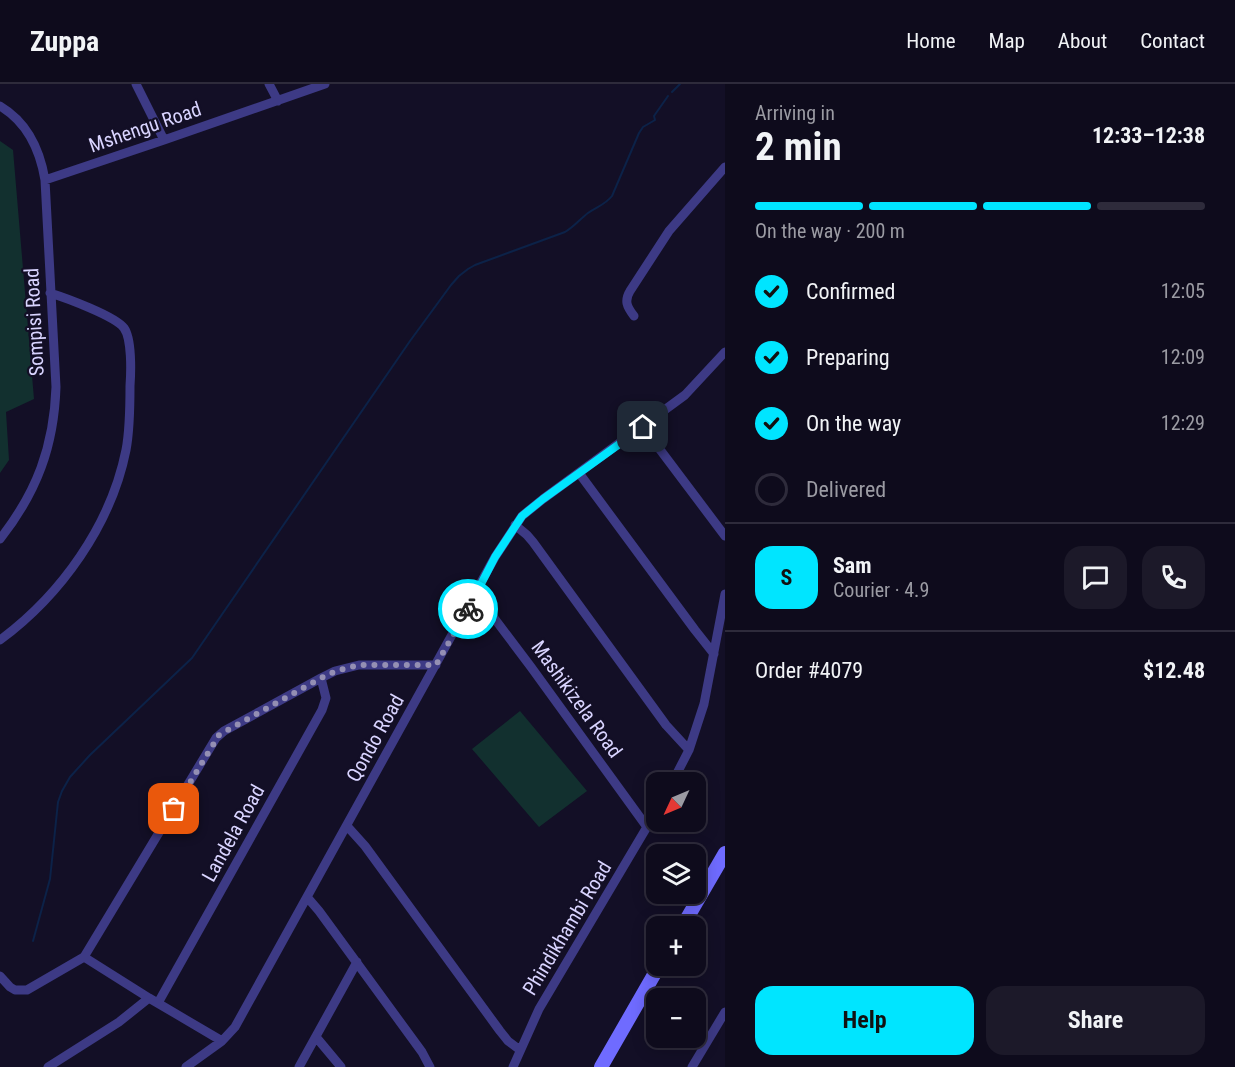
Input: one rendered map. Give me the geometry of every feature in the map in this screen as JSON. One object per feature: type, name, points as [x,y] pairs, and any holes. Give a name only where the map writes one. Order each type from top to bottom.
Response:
[{"type":"street","points":[[136,84],[164,140]]},
{"type":"street","points":[[269,84],[278,101]]},
{"type":"street","name":"Mshengu Road","points":[[45,180],[325,84]]},
{"type":"street","name":"Sompisi Road","points":[[0,106],[14,115],[28,133],[37,149],[45,180],[56,387],[52,429],[44,462],[24,506],[0,539]]},
{"type":"street","points":[[634,316],[627,307],[626,297],[669,231],[725,167]]},
{"type":"street","points":[[0,640],[33,612],[56,588],[90,541],[118,476],[128,438],[130,412],[128,335],[116,321],[77,302],[50,293]]},
{"type":"street","name":"Qondo Road","points":[[186,1067],[222,1041],[235,1027],[515,525],[528,510],[685,395],[725,352]]},
{"type":"street","points":[[643,427],[725,536]]},
{"type":"street","points":[[579,473],[714,654]]},
{"type":"street","points":[[515,525],[533,542],[666,725],[689,750]]},
{"type":"street","name":"Mashikizela Road","points":[[476,594],[646,826]]},
{"type":"street","points":[[678,772],[689,750],[704,704],[725,594]]},
{"type":"street","points":[[0,976],[15,990],[27,990],[84,957],[216,738],[224,731],[336,671],[359,665],[436,665]]},
{"type":"street","name":"Landela Road","points":[[48,1067],[154,1001],[322,710],[326,698],[321,678]]},
{"type":"street","points":[[347,826],[365,846],[504,1036],[520,1050]]},
{"type":"street","name":"Phindikhambi Road","points":[[513,1067],[539,1010],[646,829]]},
{"type":"street","points":[[688,916],[725,853]]},
{"type":"street","points":[[307,897],[357,962],[422,1052],[430,1067]]},
{"type":"street","points":[[84,957],[222,1041]]},
{"type":"street","points":[[299,1067],[357,962]]},
{"type":"street","points":[[601,1067],[653,976]]},
{"type":"street","points":[[692,1067],[725,1012]]},
{"type":"street","points":[[316,1037],[341,1067]]},
{"type":"green space","points":[[0,141],[13,150],[34,399],[6,412],[9,460],[0,473]]},
{"type":"green space","points":[[520,711],[587,791],[539,827],[472,749]]},
{"type":"waterway","points":[[672,92],[680,84]]},
{"type":"waterway","points":[[33,941],[50,879],[58,802],[70,777],[192,658],[451,285],[475,265],[565,232],[606,202],[612,196],[639,133],[643,127],[655,120],[654,116],[668,96]]},
{"type":"way so far","points":[[174,809],[216,738],[224,731],[303,687],[348,667],[436,665],[468,609]]},
{"type":"route","points":[[468,609],[495,557],[522,516],[643,427]]}]
